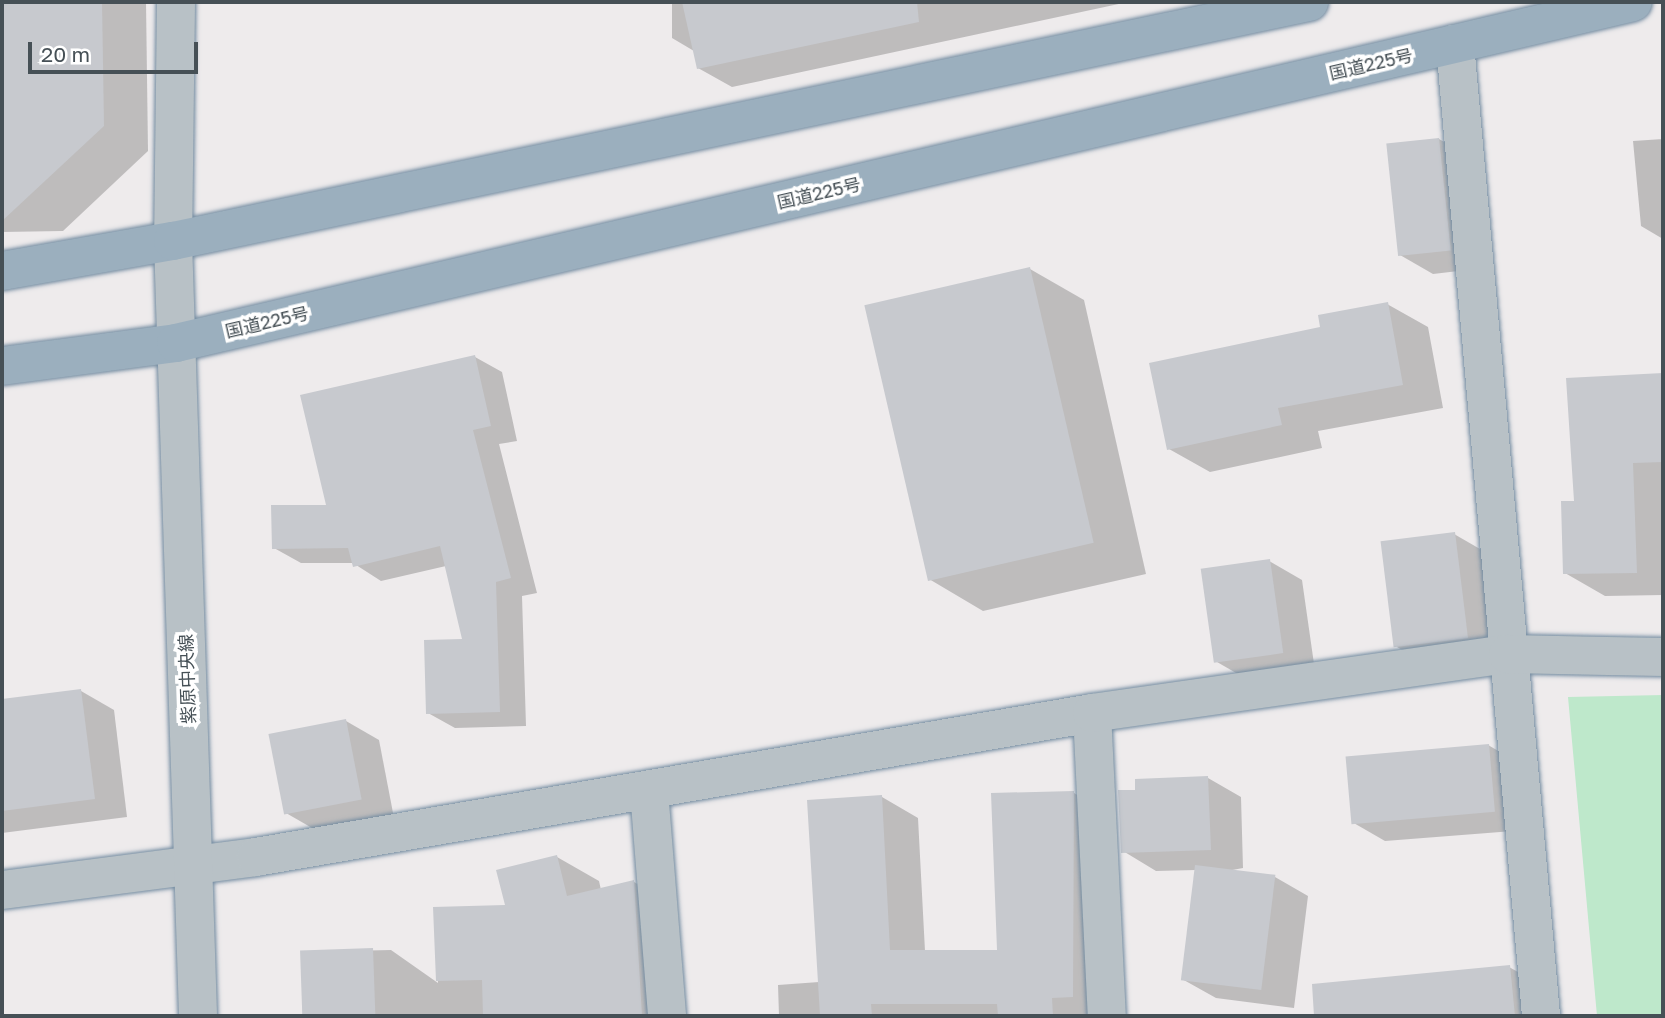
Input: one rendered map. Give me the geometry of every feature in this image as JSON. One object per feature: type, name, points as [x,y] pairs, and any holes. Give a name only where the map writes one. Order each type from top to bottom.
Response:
[{"type":"highway","points":[[2,271],[173,241],[1309,2]]},
{"type":"highway","name":"国道225号","points":[[2,366],[176,343],[1633,2]]},
{"type":"street","name":"紫原中央線","points":[[176,2],[173,241],[198,1016]]},
{"type":"street","points":[[1455,44],[1541,1016]]},
{"type":"street","points":[[2,890],[192,866],[649,791],[1093,713],[1508,654],[1663,657]]},
{"type":"street","points":[[1093,713],[1107,1016]]},
{"type":"street","points":[[649,791],[667,1016]]},
{"type":"green space","points":[[1663,695],[1663,1016],[1597,1016],[1568,697]]},
{"type":"building","points":[[2,2],[102,2],[104,126],[2,221]]},
{"type":"building","points":[[682,2],[917,2],[919,22],[697,69]]},
{"type":"building","points":[[1439,138],[1451,250],[1398,256],[1386,144]]},
{"type":"building","points":[[1030,267],[1094,543],[928,581],[864,305]]},
{"type":"building","points":[[1388,302],[1403,385],[1278,408],[1282,425],[1167,450],[1149,363],[1320,327],[1318,315]]},
{"type":"building","points":[[475,355],[491,426],[473,430],[511,578],[496,582],[500,712],[426,714],[424,640],[462,639],[440,546],[353,567],[348,548],[272,549],[271,505],[326,505],[300,395]]},
{"type":"building","points":[[1663,373],[1663,462],[1633,463],[1637,573],[1563,574],[1561,501],[1574,501],[1566,378]]},
{"type":"building","points":[[1455,532],[1468,638],[1394,647],[1381,541]]},
{"type":"building","points":[[1270,559],[1283,653],[1214,663],[1201,569]]},
{"type":"building","points":[[81,689],[95,799],[2,811],[2,699]]},
{"type":"building","points":[[346,719],[362,799],[284,815],[268,734]]},
{"type":"building","points":[[1489,744],[1495,812],[1351,824],[1346,757]]},
{"type":"building","points":[[1208,776],[1211,850],[1121,853],[1118,790],[1135,790],[1135,779]]},
{"type":"building","points":[[1074,791],[1073,997],[1052,998],[1053,1016],[998,1016],[997,1004],[871,1004],[872,1016],[820,1016],[807,800],[882,795],[890,950],[997,950],[991,793]]},
{"type":"building","points":[[557,855],[567,896],[634,880],[642,1016],[483,1016],[482,980],[436,981],[433,907],[505,905],[496,870]]},
{"type":"building","points":[[1195,865],[1275,875],[1261,990],[1181,980]]},
{"type":"building","points":[[373,948],[375,1016],[302,1016],[300,951]]},
{"type":"building","points":[[1510,965],[1515,1016],[1314,1016],[1312,984]]}]
